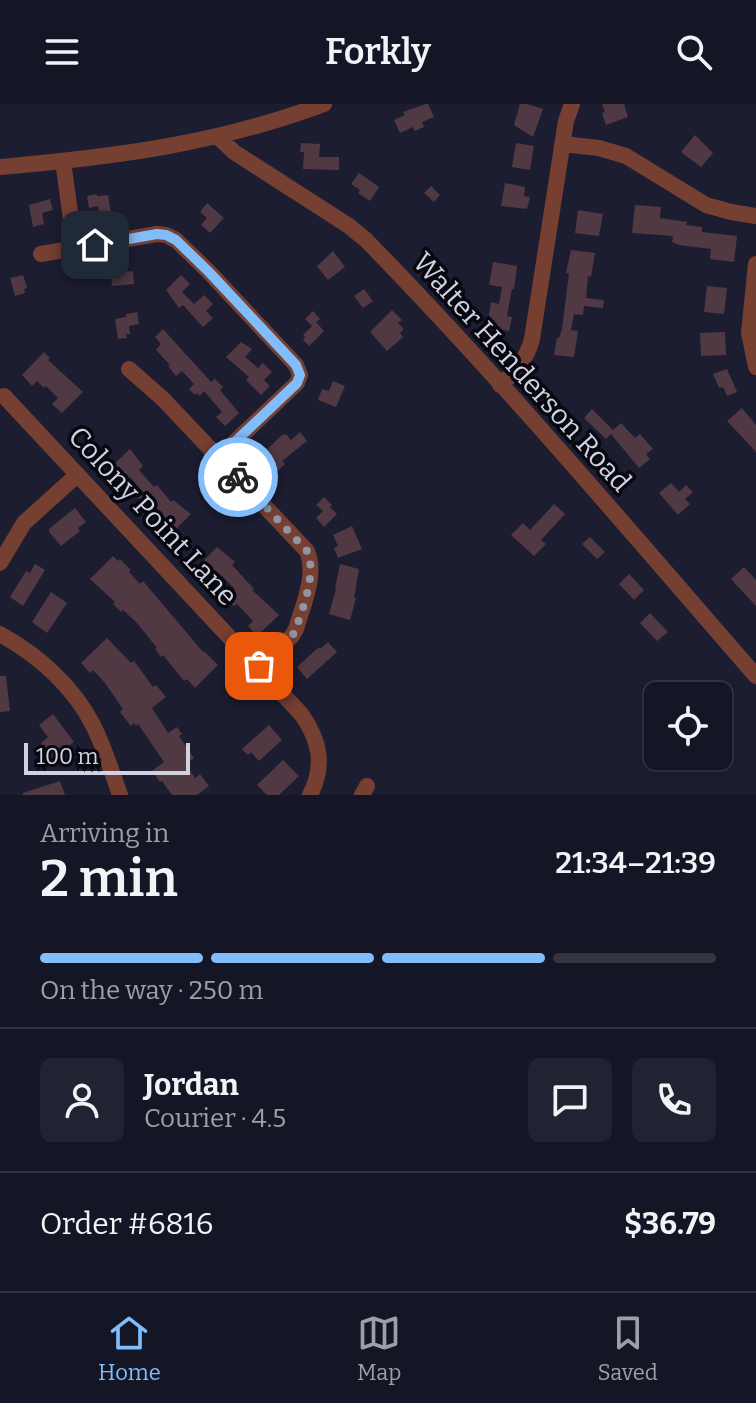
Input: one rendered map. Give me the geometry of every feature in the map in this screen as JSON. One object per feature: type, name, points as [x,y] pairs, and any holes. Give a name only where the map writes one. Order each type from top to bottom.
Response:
[{"type":"street","points":[[0,167],[155,150],[218,137],[324,104]]},
{"type":"street","points":[[500,385],[529,352],[562,144],[572,104]]},
{"type":"street","name":"Walter Henderson Road","points":[[218,137],[234,152],[302,194],[366,240],[652,554],[756,676]]},
{"type":"street","points":[[562,144],[599,148],[626,156],[706,205],[756,216]]},
{"type":"street","points":[[63,161],[75,249]]},
{"type":"street","points":[[41,254],[166,235],[176,240],[209,272],[296,365],[300,375],[297,383],[219,457]]},
{"type":"street","points":[[756,264],[749,333],[756,367]]},
{"type":"street","points":[[129,369],[148,383],[307,551],[311,570],[296,629],[259,666]]},
{"type":"street","name":"Colony Point Lane","points":[[4,396],[302,715],[315,737],[320,763],[310,795]]},
{"type":"street","points":[[0,563],[24,523],[77,475]]},
{"type":"street","points":[[0,634],[48,667],[76,699],[100,740],[120,795]]},
{"type":"building","points":[[426,104],[434,117],[422,122],[424,127],[415,131],[413,127],[400,133],[394,120],[405,115],[403,112]]},
{"type":"building","points":[[520,104],[543,109],[533,137],[514,125]]},
{"type":"building","points":[[602,104],[624,104],[628,117],[606,125]]},
{"type":"building","points":[[695,135],[713,153],[701,167],[681,152]]},
{"type":"building","points":[[301,143],[320,144],[319,157],[339,157],[339,170],[303,169]]},
{"type":"building","points":[[516,143],[534,146],[530,170],[512,167]]},
{"type":"building","points":[[359,173],[379,187],[370,201],[351,184]]},
{"type":"building","points":[[505,183],[525,187],[524,196],[530,197],[527,209],[501,206]]},
{"type":"building","points":[[431,186],[440,195],[434,202],[424,193]]},
{"type":"building","points":[[108,195],[111,213],[99,216],[98,206],[89,208],[87,196]]},
{"type":"building","points":[[50,199],[53,210],[42,213],[44,224],[33,227],[29,205]]},
{"type":"building","points":[[207,203],[224,218],[210,233],[201,225],[207,218],[200,212]]},
{"type":"building","points":[[635,205],[661,207],[660,218],[702,227],[702,232],[737,236],[734,262],[710,259],[711,249],[679,245],[672,242],[673,236],[632,233]]},
{"type":"building","points":[[578,210],[603,214],[599,236],[575,233]]},
{"type":"building","points":[[571,250],[595,253],[586,298],[604,300],[603,308],[584,306],[583,315],[574,314],[571,330],[578,331],[574,357],[554,355],[562,329]]},
{"type":"building","points":[[333,251],[345,267],[328,280],[317,266]]},
{"type":"building","points":[[121,262],[122,272],[133,271],[134,284],[112,286],[110,263]]},
{"type":"building","points":[[493,262],[517,266],[507,316],[512,317],[509,331],[487,327],[491,302],[499,304],[502,287],[489,285]]},
{"type":"building","points":[[23,275],[27,288],[24,289],[25,293],[15,296],[10,278]]},
{"type":"building","points":[[181,275],[190,284],[182,292],[194,304],[204,295],[213,304],[206,311],[213,318],[203,327],[183,305],[179,308],[166,290]]},
{"type":"building","points":[[707,286],[727,288],[724,314],[704,312]]},
{"type":"building","points":[[364,289],[373,301],[363,308],[354,296]]},
{"type":"building","points":[[392,310],[402,320],[398,323],[404,329],[400,333],[403,337],[387,351],[370,332]]},
{"type":"building","points":[[313,311],[320,319],[316,322],[324,331],[309,346],[303,335],[312,326],[305,319]]},
{"type":"building","points":[[137,312],[139,324],[129,326],[127,338],[118,339],[115,319]]},
{"type":"building","points":[[163,329],[211,382],[215,379],[223,387],[220,390],[239,413],[225,426],[216,417],[222,412],[204,391],[200,396],[195,395],[189,389],[194,384],[182,371],[176,376],[156,350],[161,344],[155,337]]},
{"type":"building","points":[[725,332],[726,355],[701,356],[700,333]]},
{"type":"building","points":[[241,342],[252,349],[245,357],[258,368],[263,363],[272,372],[264,380],[270,386],[261,395],[246,380],[249,377],[226,357]]},
{"type":"building","points":[[44,352],[50,358],[48,360],[83,392],[62,413],[52,404],[58,398],[46,386],[44,388],[37,381],[32,386],[22,375]]},
{"type":"building","points":[[727,369],[737,392],[727,396],[723,387],[719,388],[713,374]]},
{"type":"building","points":[[333,381],[345,386],[336,407],[318,400],[322,389],[329,391]]},
{"type":"building","points":[[742,408],[756,425],[756,452],[727,421]]},
{"type":"building","points":[[592,409],[613,430],[621,423],[635,438],[640,434],[653,449],[646,454],[650,459],[639,468],[611,434],[606,439],[584,418]]},
{"type":"building","points":[[300,432],[307,441],[282,461],[285,464],[269,479],[253,463],[282,435],[286,434],[291,440]]},
{"type":"building","points":[[130,449],[143,466],[139,470],[154,487],[157,485],[171,502],[173,500],[191,514],[170,535],[162,527],[166,523],[138,498],[144,493],[130,477],[126,481],[121,475],[116,478],[108,470]]},
{"type":"building","points":[[671,483],[679,492],[686,485],[693,492],[685,499],[690,504],[678,515],[659,493]]},
{"type":"building","points":[[324,497],[337,514],[324,527],[316,518],[323,511],[316,505]]},
{"type":"building","points":[[554,504],[565,514],[541,540],[546,544],[534,556],[511,535],[523,523],[530,530]]},
{"type":"building","points":[[75,508],[86,522],[61,546],[49,529]]},
{"type":"building","points":[[352,526],[362,549],[338,558],[334,548],[338,546],[333,535]]},
{"type":"building","points":[[590,537],[605,552],[597,559],[582,544]]},
{"type":"building","points":[[217,547],[235,562],[232,565],[252,590],[279,615],[257,636],[248,626],[253,621],[237,604],[234,606],[225,598],[235,589],[221,575],[214,583],[205,574],[210,569],[202,562]]},
{"type":"building","points":[[113,556],[131,570],[129,572],[140,584],[143,581],[203,652],[218,665],[195,688],[187,679],[184,681],[163,655],[161,657],[137,623],[123,610],[121,612],[113,604],[115,602],[90,579]]},
{"type":"building","points":[[35,564],[45,570],[23,606],[10,597],[26,571],[30,573]]},
{"type":"building","points":[[340,564],[359,569],[350,620],[329,614]]},
{"type":"building","points":[[744,567],[756,580],[756,606],[731,579]]},
{"type":"building","points":[[629,574],[644,590],[634,600],[619,584]]},
{"type":"building","points":[[51,592],[67,603],[47,633],[32,622]]},
{"type":"building","points":[[650,613],[668,632],[657,641],[640,623]]},
{"type":"building","points":[[107,638],[131,663],[134,661],[153,687],[156,685],[166,697],[152,708],[168,733],[177,727],[182,734],[179,736],[194,758],[186,764],[195,778],[200,774],[209,786],[197,795],[172,795],[160,782],[152,771],[164,762],[138,724],[131,726],[120,712],[123,709],[105,683],[81,663]]},
{"type":"building","points":[[328,642],[337,652],[307,679],[297,667]]},
{"type":"building","points":[[0,676],[6,676],[10,711],[0,712]]},
{"type":"building","points":[[53,714],[74,742],[52,758],[41,743],[48,737],[39,725]]},
{"type":"building","points":[[269,725],[282,740],[259,761],[251,752],[248,755],[242,749]]},
{"type":"building","points":[[283,760],[299,776],[279,795],[267,795],[257,785]]},
{"type":"building","points":[[60,781],[65,795],[23,795],[23,793]]},
{"type":"way so far","points":[[238,477],[307,551],[310,558],[311,570],[296,629],[259,666]]},
{"type":"route","points":[[95,245],[157,234],[176,240],[296,365],[300,375],[297,383],[219,457],[238,477]]}]
